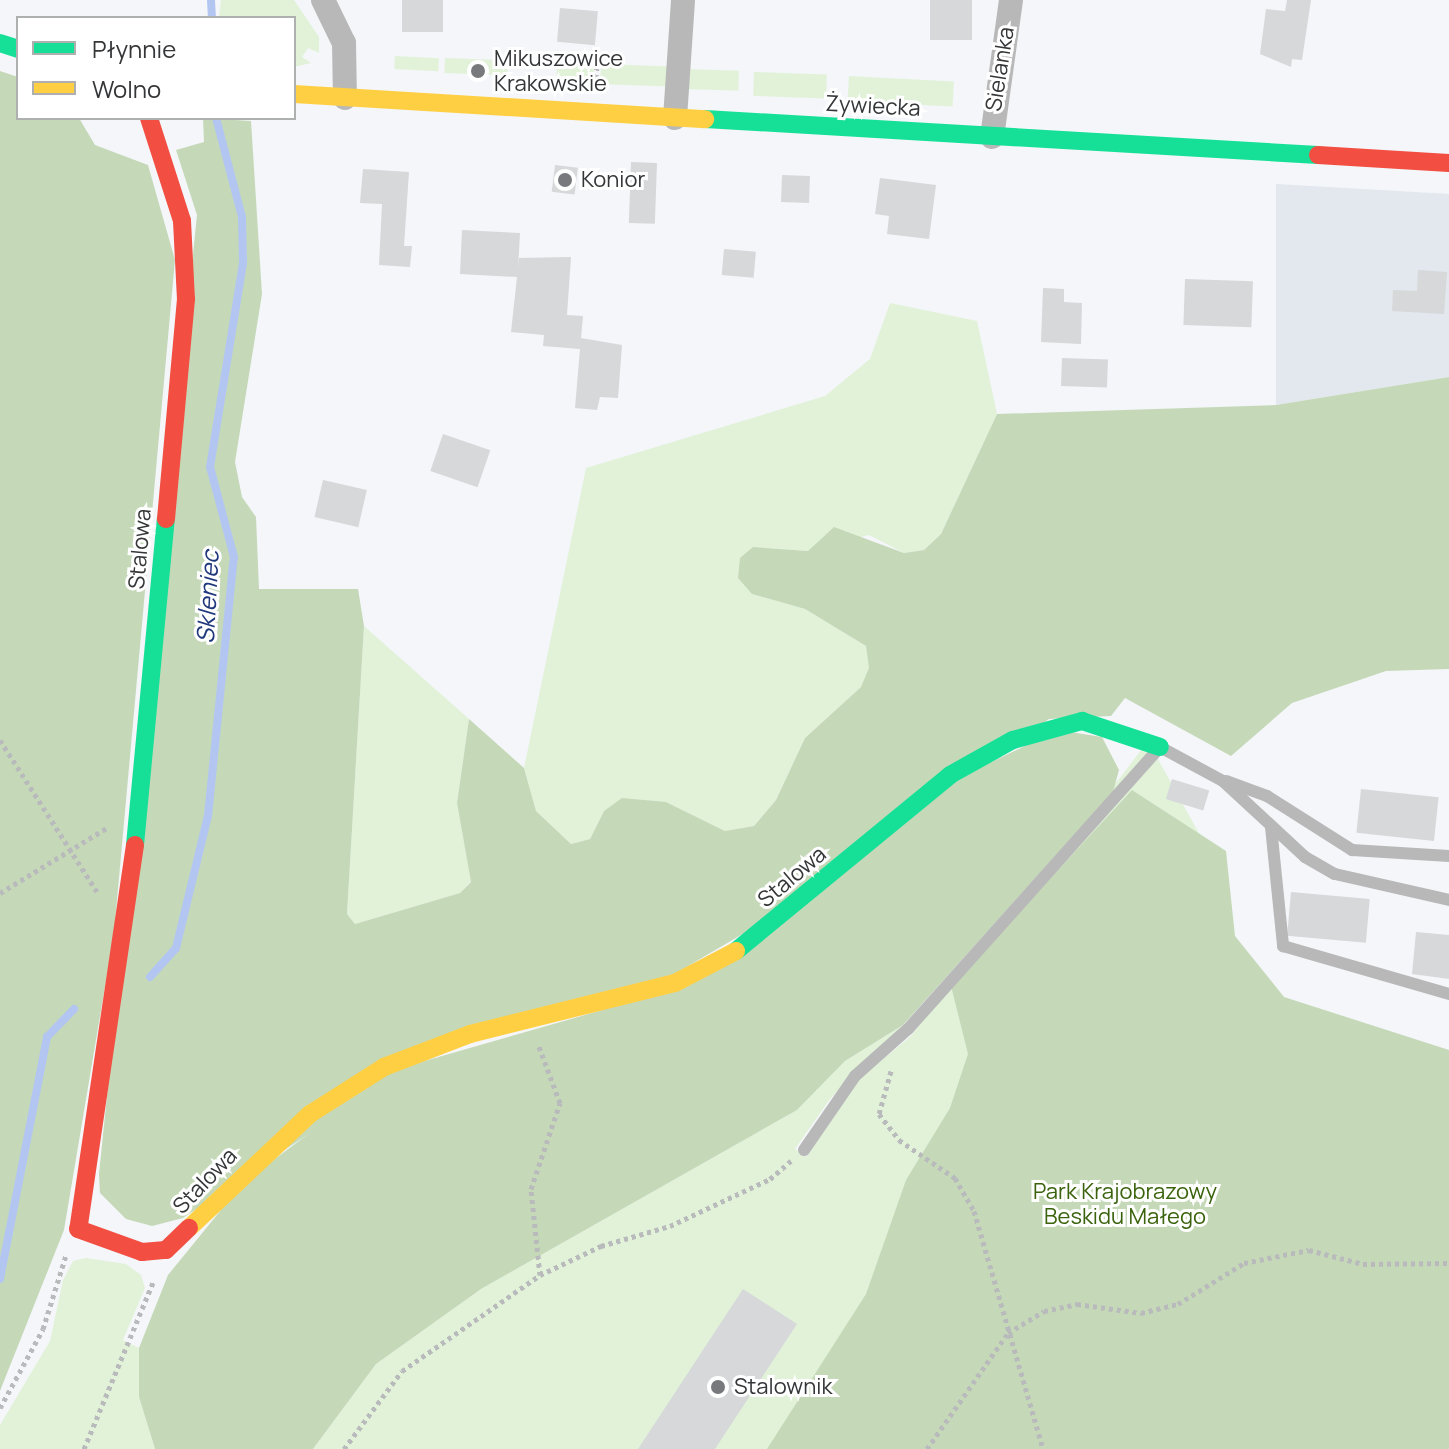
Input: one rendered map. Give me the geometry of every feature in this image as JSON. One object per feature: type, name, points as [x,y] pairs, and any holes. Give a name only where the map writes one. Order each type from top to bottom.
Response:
[{"type":"street","points":[[323,0],[344,43],[345,98]]},
{"type":"street","points":[[675,118],[683,0]]},
{"type":"street","name":"Sielanka","points":[[992,137],[1011,0]]},
{"type":"street","name":"Żywiecka","points":[[296,94],[1449,163]]},
{"type":"street","name":"Stalowa","points":[[78,1229],[139,817],[186,299],[182,221],[150,120]]},
{"type":"street","name":"Stalowa","points":[[166,1250],[346,1088],[422,1051],[526,1020],[675,983],[728,957],[950,775],[1013,740],[1082,721],[1160,747]]},
{"type":"street","points":[[78,1229],[142,1252],[166,1250]]},
{"type":"lane","name":"Stalowa","points":[[1160,747],[1223,781],[1271,827],[1335,874],[1449,900]]},
{"type":"lane","points":[[804,1150],[855,1076],[908,1029],[1160,747]]},
{"type":"lane","points":[[1223,781],[1267,796],[1352,850],[1449,856]]},
{"type":"lane","points":[[1271,827],[1283,946],[1449,994]]},
{"type":"path","points":[[596,84],[597,63]]},
{"type":"path","points":[[0,740],[72,847],[102,900]]},
{"type":"path","points":[[0,893],[72,847],[139,817]]},
{"type":"path","points":[[526,1020],[560,1103],[531,1189],[540,1275]]},
{"type":"path","points":[[908,1029],[879,1114],[899,1140],[942,1165],[965,1192],[1008,1333],[1024,1366],[1043,1449]]},
{"type":"path","points":[[344,1449],[402,1371],[540,1275],[756,1186],[804,1150]]},
{"type":"path","points":[[0,1408],[43,1329],[78,1229]]},
{"type":"path","points":[[84,1449],[166,1250]]},
{"type":"path","points":[[927,1449],[1008,1333],[1044,1311],[1077,1304],[1141,1313],[1178,1304],[1244,1263],[1309,1250],[1363,1264],[1449,1263]]},
{"type":"shaded area","points":[[1276,184],[1449,194],[1449,377],[1276,405]]},
{"type":"green space","points":[[221,0],[294,0],[319,37],[319,53],[308,48],[302,57],[311,63],[296,67],[296,16],[219,16]]},
{"type":"green space","points":[[395,56],[439,58],[438,71],[394,69]]},
{"type":"green space","points":[[445,58],[508,60],[507,75],[444,73]]},
{"type":"green space","points":[[557,63],[594,64],[593,82],[556,81]]},
{"type":"green space","points":[[601,64],[670,66],[669,86],[600,84]]},
{"type":"green space","points":[[687,69],[739,71],[738,91],[686,89]]},
{"type":"green space","points":[[0,71],[16,76],[16,120],[80,120],[95,145],[148,165],[175,260],[114,933],[64,1230],[0,1391]]},
{"type":"green space","points":[[754,72],[827,75],[826,99],[753,96]]},
{"type":"green space","points":[[849,76],[954,81],[953,106],[848,101]]},
{"type":"green space","points":[[203,120],[251,121],[262,294],[235,462],[242,497],[256,517],[259,589],[358,589],[364,626],[347,914],[355,924],[460,893],[471,882],[457,803],[469,719],[524,768],[536,811],[571,844],[590,839],[604,811],[622,798],[666,802],[725,831],[754,826],[776,800],[805,738],[861,687],[869,668],[866,646],[805,609],[752,594],[738,578],[740,558],[753,547],[808,551],[834,527],[904,553],[924,550],[941,534],[997,414],[1276,405],[1449,377],[1449,669],[1386,671],[1292,703],[1231,756],[1125,698],[1111,716],[1049,719],[765,921],[671,976],[462,1031],[183,1218],[152,1226],[126,1219],[100,1193],[99,1174],[197,215],[176,150],[204,142]]},
{"type":"green space","points":[[890,303],[977,321],[997,414],[941,534],[924,550],[904,553],[869,535],[808,551],[753,547],[752,594],[805,609],[866,646],[870,668],[861,687],[805,738],[776,800],[754,826],[725,831],[666,802],[604,811],[590,839],[571,844],[536,811],[524,768],[586,468],[825,396],[870,359]]},
{"type":"green space","points":[[364,626],[469,719],[457,803],[471,881],[460,893],[355,924],[347,914]]},
{"type":"green space","points":[[1058,730],[1102,737],[1119,770],[1113,792],[903,1025],[845,1061],[797,1110],[481,1289],[376,1364],[313,1449],[155,1449],[139,1397],[139,1348],[168,1275],[243,1183],[393,1070],[679,988],[956,779]]},
{"type":"green space","name":"Park Krajobrazowy Beskidu Małego","points":[[1148,741],[1201,837],[1201,938],[1449,1449],[313,1449],[376,1364],[481,1289],[797,1110],[845,1061],[903,1025],[830,1099],[795,1149],[806,1157],[857,1081],[911,1036],[951,986],[956,993]]},
{"type":"green space","name":"Park Krajobrazowy Beskidu Małego","points":[[1132,790],[1226,851],[1235,936],[1284,997],[1449,1050],[1449,1449],[767,1449],[866,1294],[906,1180],[950,1108],[968,1054],[951,986]]},
{"type":"green space","points":[[86,1258],[126,1264],[141,1275],[145,1288],[123,1340],[139,1348],[139,1397],[155,1449],[0,1449],[0,1425],[50,1341],[63,1280],[73,1261]]},
{"type":"building","points":[[402,0],[443,0],[443,32],[402,32]]},
{"type":"building","points":[[930,0],[972,0],[972,40],[930,40]]},
{"type":"building","points":[[1287,0],[1311,0],[1302,60],[1292,59],[1291,67],[1260,54],[1266,9],[1285,11]]},
{"type":"building","points":[[560,8],[598,11],[595,45],[557,42]]},
{"type":"building","points":[[631,162],[657,163],[655,224],[629,223]]},
{"type":"building","name":"Konior","points":[[555,165],[578,168],[575,195],[552,192]]},
{"type":"building","points":[[363,169],[409,172],[404,246],[412,246],[410,267],[379,265],[382,204],[360,203]]},
{"type":"building","points":[[782,175],[810,176],[809,203],[781,202]]},
{"type":"building","points":[[880,178],[936,185],[929,239],[887,234],[889,216],[875,214]]},
{"type":"building","points":[[462,230],[520,233],[518,269],[519,258],[571,257],[567,315],[583,316],[581,338],[622,345],[618,398],[600,397],[597,410],[575,408],[580,349],[543,346],[544,335],[511,332],[517,277],[460,274]]},
{"type":"building","points":[[724,249],[756,252],[754,278],[722,275]]},
{"type":"building","points":[[1418,270],[1447,272],[1444,314],[1392,311],[1393,290],[1417,291]]},
{"type":"building","points":[[1185,279],[1253,281],[1251,327],[1183,325]]},
{"type":"building","points":[[1043,288],[1064,289],[1064,302],[1082,303],[1081,344],[1041,342]]},
{"type":"building","points":[[1062,358],[1108,360],[1107,388],[1061,386]]},
{"type":"building","points":[[443,434],[490,450],[478,487],[430,471]]},
{"type":"building","points":[[323,480],[367,490],[358,527],[314,517]]},
{"type":"building","points":[[1172,779],[1209,790],[1203,810],[1166,799]]},
{"type":"building","points":[[1361,789],[1439,797],[1434,841],[1356,833]]},
{"type":"building","points":[[1291,892],[1370,899],[1366,943],[1287,936]]},
{"type":"building","points":[[1416,932],[1449,935],[1449,979],[1412,974]]},
{"type":"building","name":"Stalownik","points":[[743,1289],[797,1324],[715,1449],[638,1449]]},
{"type":"waterway","name":"Skleniec","points":[[211,0],[212,16]]},
{"type":"waterway","name":"Skleniec","points":[[150,977],[176,948],[208,816],[234,557],[210,467],[243,263],[242,217],[217,120]]},
{"type":"waterway","name":"Skleniec","points":[[0,1279],[47,1037],[74,1009]]},
{"type":"traffic: fast","points":[[0,43],[16,48]]},
{"type":"traffic: fast","points":[[705,119],[1318,155]]},
{"type":"traffic: fast","points":[[135,845],[166,519]]},
{"type":"traffic: fast","points":[[736,951],[950,775],[1013,740],[1082,721],[1160,747]]},
{"type":"traffic: slow","points":[[296,94],[705,119]]},
{"type":"traffic: slow","points":[[189,1228],[310,1114],[384,1067],[470,1034],[675,983],[736,951]]},
{"type":"traffic: jam","points":[[150,120],[182,221],[186,299],[166,519]]},
{"type":"traffic: jam","points":[[1318,155],[1449,163]]},
{"type":"traffic: jam","points":[[135,845],[78,1229],[142,1252],[166,1250],[189,1228]]},
{"type":"place","name":"Mikuszowice Krakowskie","points":[[478,71]]},
{"type":"place","name":"Konior","points":[[565,180]]},
{"type":"place","name":"Stalownik","points":[[718,1387]]}]
